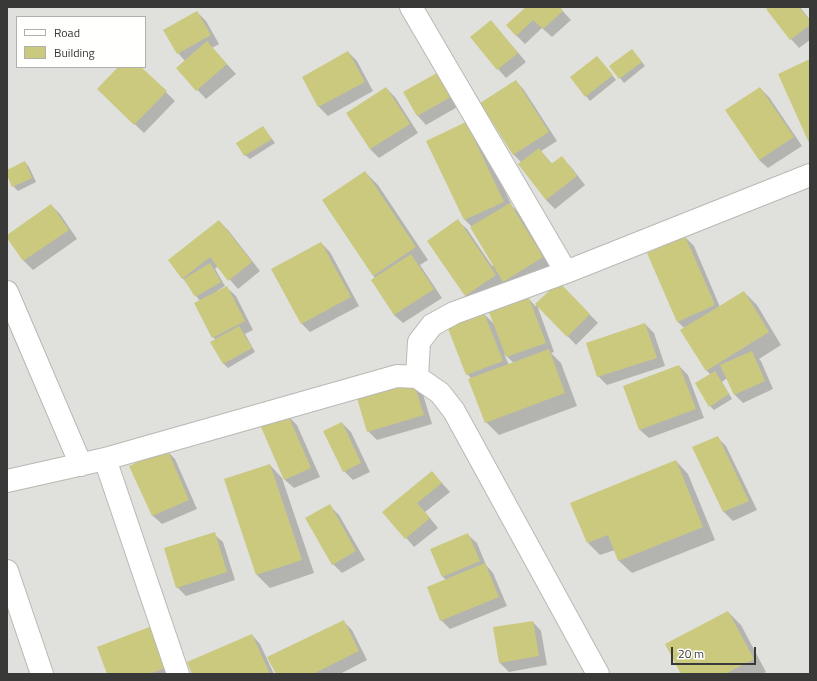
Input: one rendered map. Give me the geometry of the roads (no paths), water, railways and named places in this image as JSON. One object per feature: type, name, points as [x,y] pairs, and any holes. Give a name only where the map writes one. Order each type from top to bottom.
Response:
[{"type":"street","points":[[411,7],[566,272]]},
{"type":"street","points":[[417,377],[419,342],[432,325],[454,313],[566,272],[810,175]]},
{"type":"street","points":[[7,292],[80,465]]},
{"type":"street","points":[[7,481],[105,459],[398,376],[417,377],[440,394],[454,411],[598,674]]},
{"type":"street","points":[[105,459],[178,674]]},
{"type":"street","points":[[7,571],[42,674]]}]
